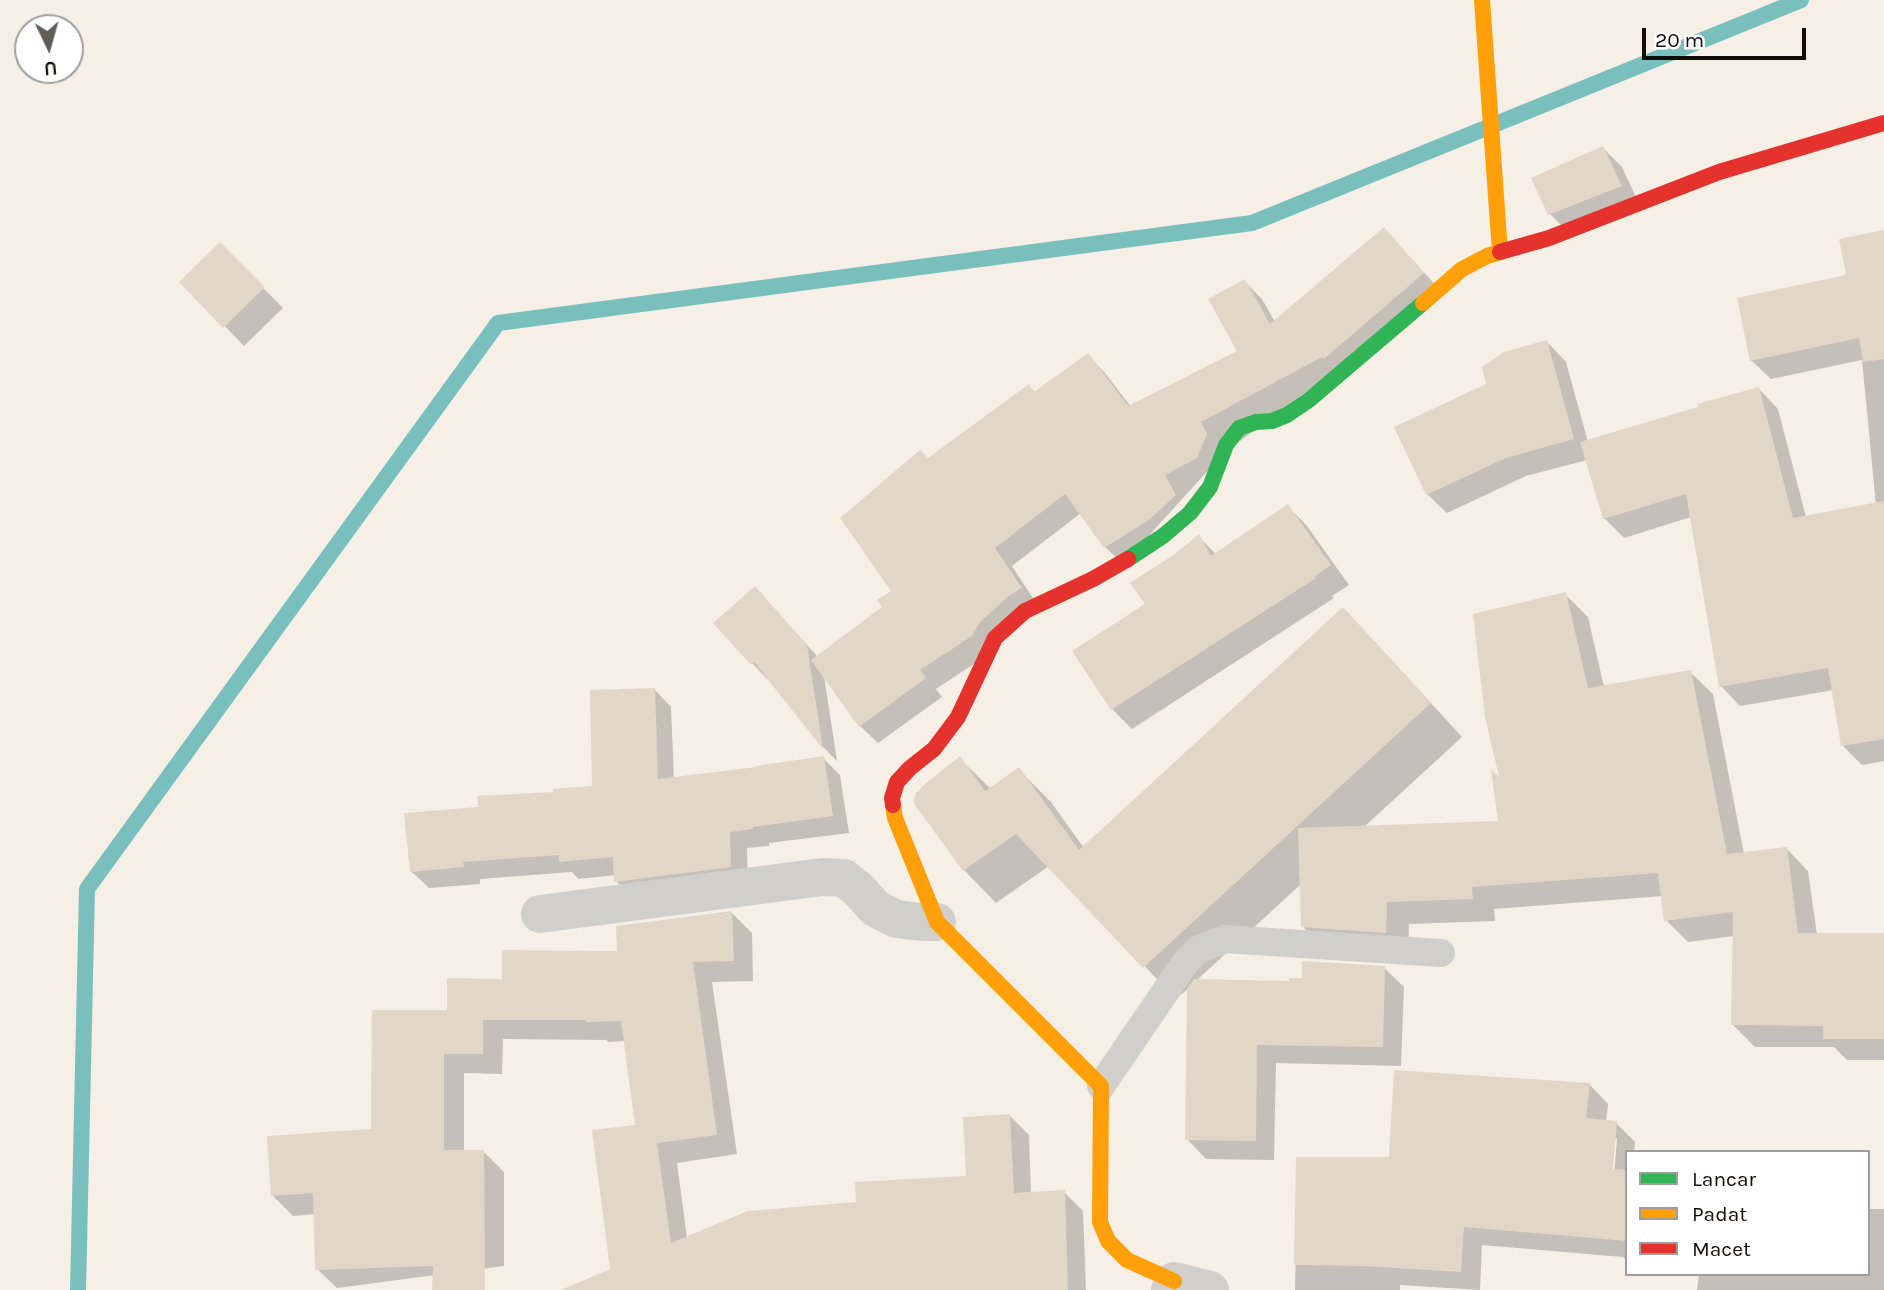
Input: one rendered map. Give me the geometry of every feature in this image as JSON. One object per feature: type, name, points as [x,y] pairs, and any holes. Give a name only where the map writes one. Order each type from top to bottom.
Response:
[{"type":"street","points":[[1482,0],[1500,252]]},
{"type":"street","points":[[1185,1287],[1127,1260],[1108,1241],[1100,1222],[1101,1086],[937,922],[895,818],[892,798],[897,782],[934,748],[958,717],[995,638],[1025,611],[1093,579],[1163,536],[1190,513],[1210,487],[1226,445],[1240,428],[1287,415],[1309,400],[1462,269],[1487,256],[1549,238],[1718,172],[1884,123]]},
{"type":"street","points":[[540,914],[822,877],[845,878],[875,908],[896,919],[937,922]]},
{"type":"lane","points":[[1101,1086],[1185,963],[1198,950],[1224,939],[1441,953]]},
{"type":"building","points":[[1603,146],[1622,186],[1548,215],[1531,178]]},
{"type":"building","points":[[1384,227],[1424,273],[1324,359],[1322,357],[1201,422],[1207,434],[1197,458],[1165,475],[1176,495],[1150,519],[1104,548],[1065,494],[995,548],[1022,588],[1010,595],[980,622],[972,636],[920,670],[926,678],[859,727],[811,660],[882,607],[877,600],[891,591],[840,518],[920,450],[928,458],[1029,384],[1034,392],[1088,353],[1128,406],[1237,351],[1208,299],[1245,279],[1270,324]]},
{"type":"building","points":[[1884,230],[1884,359],[1863,362],[1859,338],[1750,361],[1737,298],[1846,275],[1839,239]]},
{"type":"building","points":[[220,242],[265,287],[223,328],[179,282]]},
{"type":"building","points":[[1547,340],[1574,439],[1506,458],[1426,495],[1394,427],[1486,384],[1482,367],[1504,352]]},
{"type":"building","points":[[1759,387],[1793,518],[1884,501],[1884,739],[1841,746],[1828,668],[1719,687],[1686,494],[1603,519],[1580,442]]},
{"type":"building","points":[[1288,504],[1331,565],[1315,576],[1316,578],[1111,710],[1072,651],[1145,604],[1130,583],[1175,554],[1199,534],[1211,556]]},
{"type":"building","points":[[755,586],[807,645],[823,749],[754,662],[751,665],[713,623]]},
{"type":"building","points":[[1566,592],[1588,688],[1691,670],[1727,854],[1787,847],[1798,933],[1884,933],[1884,1039],[1823,1039],[1823,1026],[1731,1025],[1733,912],[1664,921],[1658,873],[1472,887],[1473,899],[1387,902],[1386,933],[1301,927],[1298,828],[1498,821],[1491,769],[1499,777],[1485,717],[1473,614]]},
{"type":"building","points":[[1343,607],[1431,703],[1143,968],[1016,834],[963,871],[915,805],[916,793],[960,756],[985,791],[1019,767],[1079,850]]},
{"type":"building","points":[[655,688],[658,779],[824,756],[833,816],[730,832],[731,867],[614,882],[613,857],[559,862],[559,855],[463,862],[464,867],[410,872],[404,813],[478,807],[477,796],[553,792],[553,789],[592,786],[590,690]]},
{"type":"building","points":[[732,911],[734,961],[693,962],[717,1135],[657,1143],[671,1243],[748,1211],[856,1202],[855,1182],[966,1176],[963,1117],[1010,1114],[1014,1193],[1065,1190],[1068,1290],[561,1290],[610,1269],[592,1130],[635,1125],[621,1021],[586,1020],[483,1020],[483,1054],[444,1054],[444,1150],[484,1150],[485,1290],[432,1290],[433,1266],[315,1270],[313,1193],[271,1196],[267,1136],[371,1129],[372,1010],[447,1010],[447,978],[502,979],[502,950],[617,951],[616,926]]},
{"type":"building","points":[[1302,961],[1385,966],[1383,1047],[1257,1045],[1256,1141],[1185,1140],[1187,989],[1194,979],[1289,981],[1289,978],[1302,978]]},
{"type":"building","points":[[1394,1070],[1590,1083],[1586,1118],[1617,1121],[1613,1169],[1625,1170],[1625,1241],[1464,1227],[1461,1272],[1294,1265],[1296,1157],[1389,1157]]},
{"type":"waterway","points":[[78,1290],[87,889],[498,323],[1252,223],[1801,0]]},
{"type":"traffic: fast","points":[[1128,559],[1163,536],[1190,513],[1210,487],[1226,445],[1239,428],[1287,415],[1309,400],[1423,303]]},
{"type":"traffic: slow","points":[[1423,303],[1462,269],[1500,252],[1482,0]]},
{"type":"traffic: slow","points":[[893,805],[895,818],[937,922],[1101,1086],[1100,1222],[1108,1241],[1127,1260],[1174,1281]]},
{"type":"traffic: jam","points":[[1500,252],[1549,238],[1719,172],[1884,123]]},
{"type":"traffic: jam","points":[[893,805],[892,798],[897,782],[934,749],[958,717],[995,638],[1025,611],[1128,559]]}]
